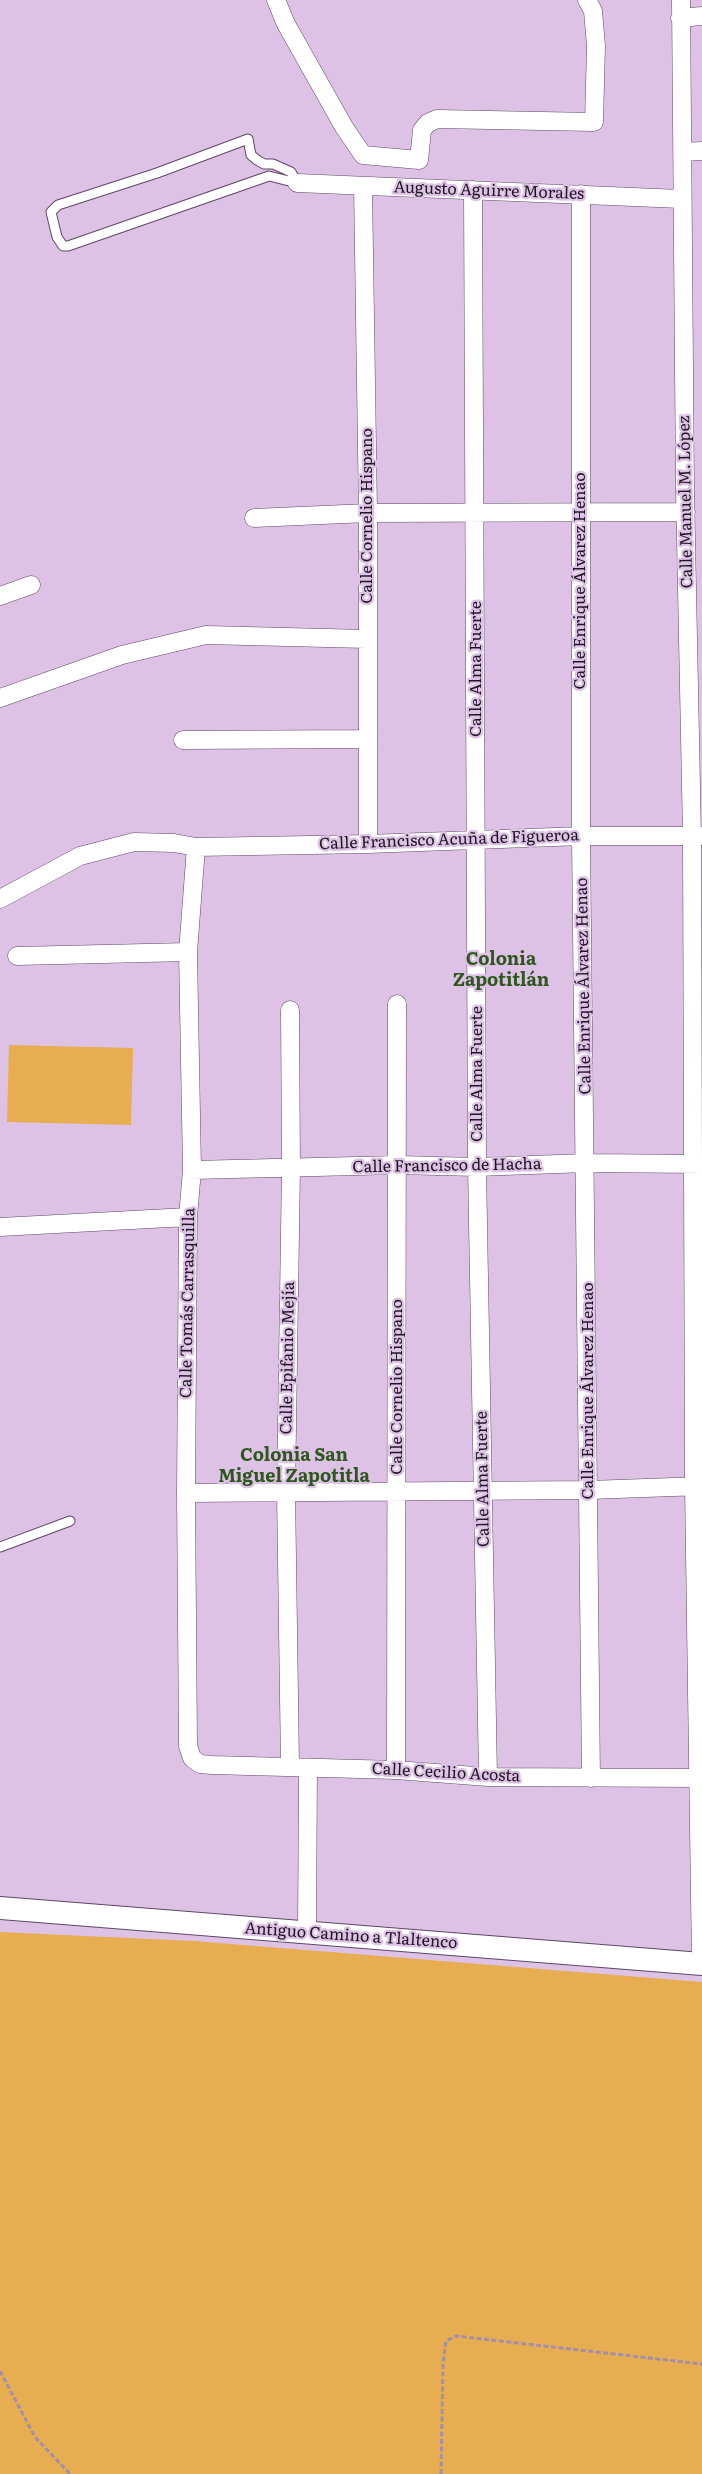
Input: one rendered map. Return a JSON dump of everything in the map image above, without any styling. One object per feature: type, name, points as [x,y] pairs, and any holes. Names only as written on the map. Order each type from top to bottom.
[{"type":"street","points":[[276,0],[286,24],[344,127],[363,155],[418,160],[422,130],[428,123],[437,119],[594,122],[596,46],[593,11],[587,0]]},
{"type":"street","name":"Calle Manuel M. López","points":[[681,0],[682,198],[694,490],[686,512],[697,836],[701,1964]]},
{"type":"street","points":[[680,18],[702,16]]},
{"type":"street","points":[[683,152],[702,151]]},
{"type":"street","name":"Augusto Aguirre Morales","points":[[297,183],[682,198]]},
{"type":"street","name":"Calle Cornelio Hispano","points":[[363,187],[368,514],[366,739],[368,844]]},
{"type":"street","name":"Calle Alma Fuerte","points":[[473,190],[476,512],[477,1167],[488,1777]]},
{"type":"street","name":"Calle Enrique Álvarez Henao","points":[[581,194],[581,836],[586,1164],[591,1778]]},
{"type":"street","points":[[254,518],[476,512],[686,512]]},
{"type":"street","points":[[0,596],[31,585]]},
{"type":"street","points":[[0,698],[122,655],[206,635],[367,639]]},
{"type":"street","points":[[183,740],[366,739]]},
{"type":"street","name":"Calle Francisco Acuña de Figueroa","points":[[0,899],[80,856],[134,842],[174,843],[196,847],[368,844],[581,836],[697,836]]},
{"type":"street","name":"Calle Tomás Carrasquilla","points":[[192,1758],[188,1746],[186,1493],[188,1217],[192,1170],[188,952],[196,847]]},
{"type":"street","points":[[17,956],[188,952]]},
{"type":"street","name":"Calle Cornelio Hispano","points":[[396,1770],[397,1004]]},
{"type":"street","name":"Calle Epifanio Mejía","points":[[290,1010],[291,1168],[286,1491],[290,1766]]},
{"type":"street","name":"Calle Francisco de Hacha","points":[[192,1170],[398,1165],[477,1167],[586,1164],[698,1164]]},
{"type":"street","points":[[0,1227],[188,1217]]},
{"type":"street","points":[[186,1493],[589,1490],[698,1486]]},
{"type":"street","name":"Calle Cecilio Acosta","points":[[192,1758],[200,1764],[396,1770],[488,1777],[700,1778]]},
{"type":"street","points":[[307,1932],[308,1768]]},
{"type":"street","name":"Antiguo Camino a Tlaltenco","points":[[0,1908],[701,1964]]},
{"type":"lane","points":[[248,140],[251,155],[256,160],[264,164],[273,164],[291,172],[297,183],[269,176],[68,246],[64,246],[57,237],[51,212],[58,205],[157,173],[248,140]]},
{"type":"lane","points":[[0,1547],[70,1521]]},
{"type":"path","points":[[441,2474],[443,2363],[446,2341],[456,2336],[702,2364]]},
{"type":"path","points":[[0,2371],[35,2437],[70,2474]]},
{"type":"shaded area","points":[[9,1045],[133,1048],[131,1125],[7,1122]]},
{"type":"shaded area","points":[[0,1932],[194,1941],[702,1982],[702,2474],[0,2474]]},
{"type":"district","name":"Colonia Zapotitlán","points":[[501,970]]},
{"type":"district","name":"Colonia San Miguel Zapotitla","points":[[294,1466]]}]
